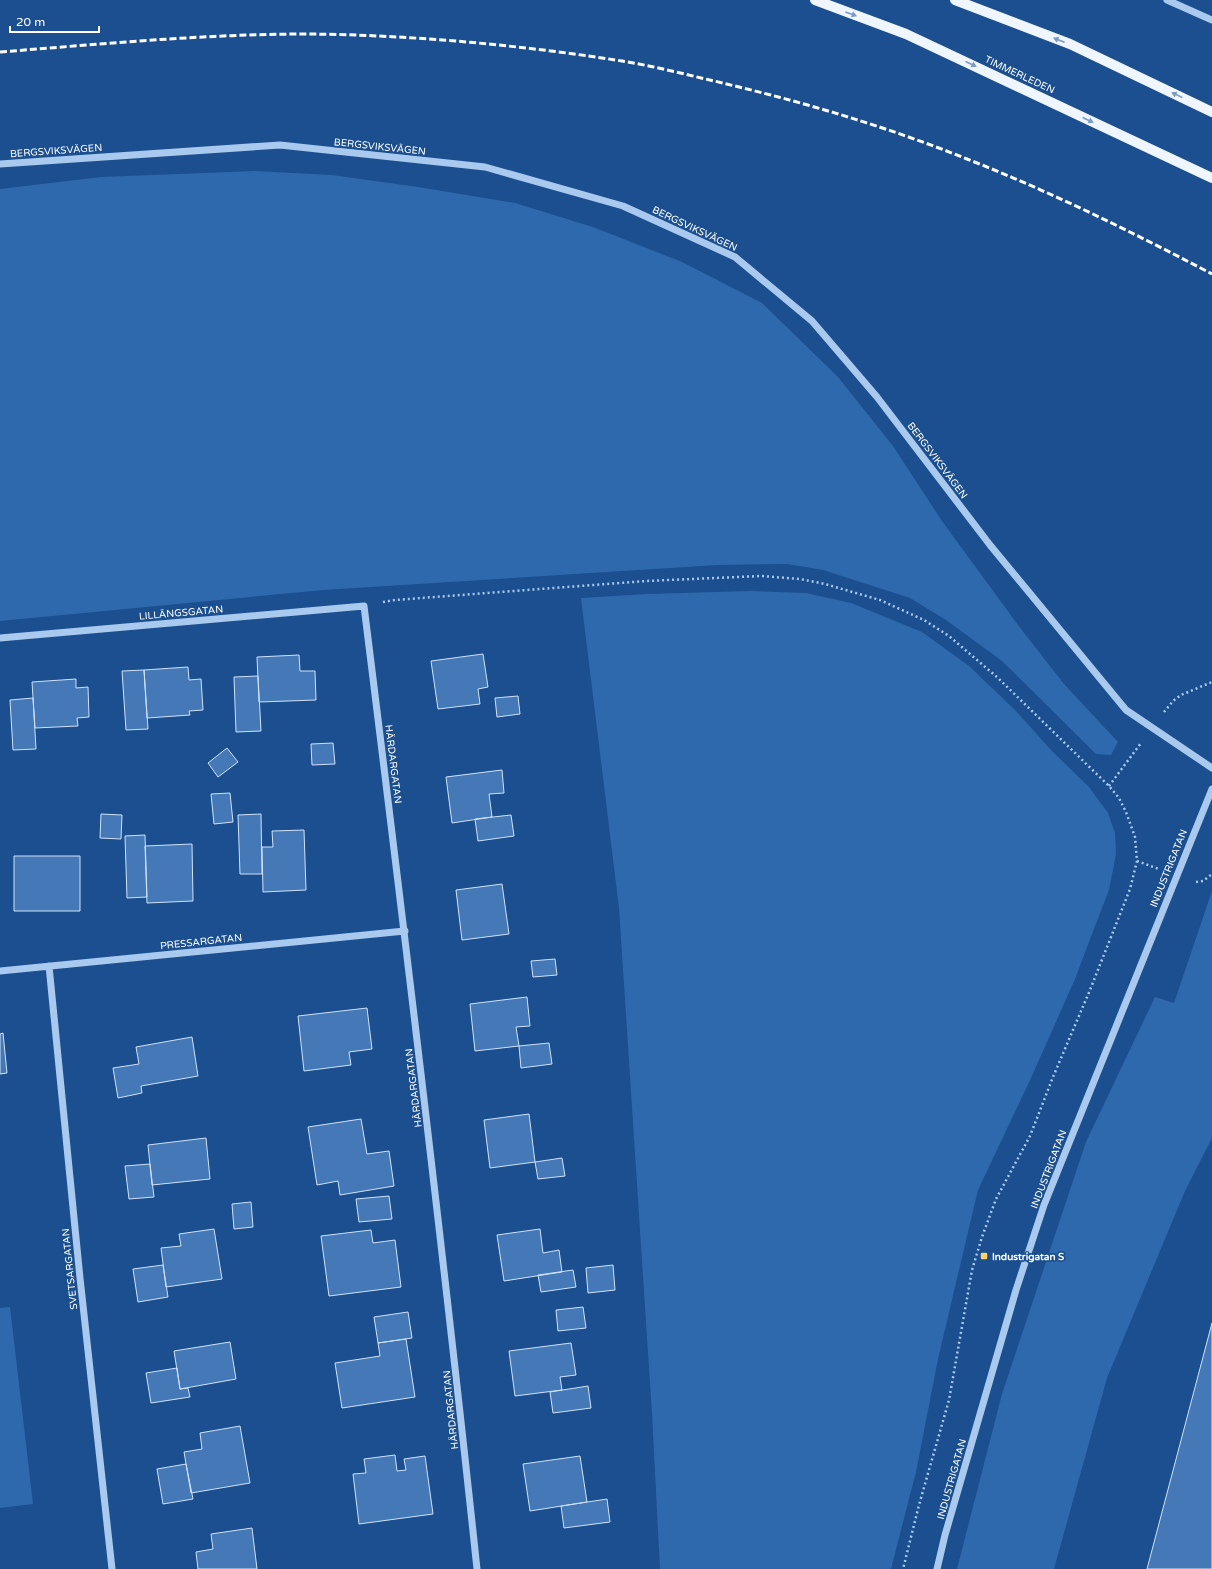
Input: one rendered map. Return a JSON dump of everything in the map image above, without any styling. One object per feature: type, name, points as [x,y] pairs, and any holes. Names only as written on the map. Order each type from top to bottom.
[{"type":"main road","name":"TIMMERLEDEN","points":[[815,0],[906,34],[1212,178]]},
{"type":"main road","points":[[955,0],[1070,44],[1212,112]]},
{"type":"street","points":[[1167,0],[1212,20]]},
{"type":"street","name":"BERGSVIKSVÄGEN","points":[[0,164],[280,145],[485,167],[623,206],[735,257],[812,321],[877,397],[990,545],[1126,710],[1212,768]]},
{"type":"street","name":"LILLÄNGSGATAN","points":[[0,638],[364,606]]},
{"type":"street","name":"HÄRDARGATAN","points":[[364,606],[405,930],[454,1348],[477,1569]]},
{"type":"street","name":"INDUSTRIGATAN","points":[[937,1569],[1016,1290],[1044,1205],[1212,789]]},
{"type":"street","name":"PRESSARGATAN","points":[[0,971],[405,930]]},
{"type":"street","name":"SVETSARGATAN","points":[[48,966],[112,1569]]},
{"type":"path","points":[[364,606],[394,600],[654,581],[761,576],[800,579],[824,584],[880,600],[924,620],[949,636],[998,678],[1109,786],[1119,798],[1135,837],[1137,860],[1130,889],[1030,1136],[996,1199],[982,1237],[972,1270],[949,1400],[919,1505],[903,1569]]},
{"type":"shaded area","points":[[255,171],[332,175],[515,203],[593,227],[682,262],[762,303],[838,377],[893,446],[942,521],[1021,629],[1064,684],[1118,742],[1111,755],[1096,754],[1002,661],[946,620],[910,598],[823,570],[787,564],[717,565],[323,590],[0,621],[0,189],[101,177]]},
{"type":"shaded area","points":[[751,591],[806,593],[851,603],[922,632],[969,666],[1015,710],[1051,750],[1089,787],[1108,813],[1115,833],[1116,854],[1109,890],[1075,979],[1031,1078],[978,1190],[938,1359],[916,1472],[891,1569],[660,1569],[652,1414],[619,908],[581,598],[647,594]]},
{"type":"shaded area","points":[[1212,891],[1212,1138],[1185,1191],[1107,1378],[1054,1569],[957,1569],[1002,1394],[1086,1142],[1155,997],[1174,1003]]},
{"type":"shaded area","points":[[10,1307],[33,1504],[0,1508],[0,1308]]},
{"type":"building","points":[[483,654],[488,687],[478,689],[480,704],[438,709],[431,661]]},
{"type":"building","points":[[299,655],[300,671],[315,671],[316,700],[259,702],[257,657]]},
{"type":"building","points":[[188,667],[189,680],[201,679],[203,710],[189,711],[190,715],[147,718],[144,670]]},
{"type":"building","points":[[144,670],[148,729],[126,730],[122,671]]},
{"type":"building","points":[[258,676],[261,731],[236,732],[234,677]]},
{"type":"building","points":[[76,679],[76,688],[88,687],[89,717],[77,718],[78,726],[35,728],[32,682]]},
{"type":"building","points":[[518,696],[520,714],[497,717],[495,698]]},
{"type":"building","points":[[33,698],[36,749],[13,750],[10,700]]},
{"type":"building","points":[[333,743],[335,764],[312,765],[311,744]]},
{"type":"building","points":[[227,748],[238,762],[218,777],[208,763]]},
{"type":"building","points":[[502,770],[504,793],[489,794],[492,817],[452,823],[446,777]]},
{"type":"building","points":[[230,793],[233,822],[214,824],[211,794]]},
{"type":"building","points":[[101,814],[122,815],[121,839],[100,838]]},
{"type":"building","points":[[261,814],[262,874],[240,874],[238,815]]},
{"type":"building","points":[[511,815],[514,836],[478,841],[475,819]]},
{"type":"building","points":[[304,830],[306,890],[263,892],[262,847],[273,847],[272,831]]},
{"type":"building","points":[[145,835],[147,897],[127,898],[125,836]]},
{"type":"building","points":[[192,844],[193,901],[147,903],[145,846]]},
{"type":"building","points":[[14,856],[80,856],[80,911],[14,911]]},
{"type":"building","points":[[502,884],[509,934],[462,940],[456,890]]},
{"type":"building","points":[[555,959],[557,975],[533,977],[531,961]]},
{"type":"building","points":[[527,997],[530,1026],[516,1027],[519,1046],[475,1051],[470,1004]]},
{"type":"building","points":[[367,1008],[372,1049],[349,1052],[351,1065],[304,1071],[298,1016]]},
{"type":"building","points":[[3,1033],[7,1073],[0,1074],[0,1034]]},
{"type":"building","points":[[192,1037],[198,1076],[141,1086],[142,1093],[118,1098],[113,1068],[139,1064],[136,1047]]},
{"type":"building","points":[[549,1043],[552,1064],[521,1068],[519,1046]]},
{"type":"building","points":[[529,1114],[535,1162],[490,1168],[484,1120]]},
{"type":"building","points":[[361,1119],[367,1154],[389,1151],[394,1186],[340,1195],[338,1181],[317,1185],[308,1127]]},
{"type":"building","points":[[206,1138],[210,1179],[152,1185],[148,1145]]},
{"type":"building","points":[[562,1158],[565,1176],[538,1179],[535,1162]]},
{"type":"building","points":[[150,1164],[154,1197],[129,1199],[125,1166]]},
{"type":"building","points":[[389,1196],[392,1219],[359,1222],[356,1199]]},
{"type":"building","points":[[251,1202],[253,1227],[234,1229],[232,1204]]},
{"type":"building","points":[[214,1229],[222,1279],[166,1287],[161,1248],[181,1246],[179,1234]]},
{"type":"building","points":[[540,1229],[543,1253],[559,1250],[562,1272],[504,1281],[497,1235]]},
{"type":"building","points":[[371,1230],[373,1243],[395,1240],[401,1287],[329,1296],[321,1236]]},
{"type":"building","points":[[163,1265],[168,1297],[138,1302],[133,1269]]},
{"type":"building","points":[[613,1265],[615,1290],[588,1293],[586,1268]]},
{"type":"building","points":[[573,1270],[576,1287],[541,1292],[538,1275]]},
{"type":"building","points":[[583,1307],[586,1328],[558,1331],[556,1310]]},
{"type":"building","points":[[408,1312],[412,1338],[378,1343],[374,1317]]},
{"type":"building","points":[[1212,1323],[1212,1569],[1147,1569]]},
{"type":"building","points":[[406,1339],[415,1397],[342,1408],[335,1363],[380,1356],[378,1343]]},
{"type":"building","points":[[230,1342],[236,1379],[180,1389],[174,1351]]},
{"type":"building","points":[[571,1343],[576,1375],[560,1377],[562,1390],[515,1396],[509,1351]]},
{"type":"building","points":[[177,1368],[180,1389],[188,1388],[190,1397],[151,1403],[146,1373]]},
{"type":"building","points":[[588,1386],[591,1408],[553,1413],[550,1392]]},
{"type":"building","points":[[240,1426],[250,1483],[191,1493],[184,1452],[202,1449],[200,1433]]},
{"type":"building","points":[[395,1455],[397,1471],[406,1470],[404,1459],[425,1456],[433,1514],[359,1524],[353,1474],[366,1473],[364,1459]]},
{"type":"building","points":[[580,1456],[587,1502],[530,1511],[523,1464]]},
{"type":"building","points":[[186,1464],[193,1499],[163,1504],[157,1469]]},
{"type":"building","points":[[607,1499],[610,1522],[564,1528],[561,1506]]},
{"type":"building","points":[[252,1528],[257,1569],[198,1569],[196,1552],[213,1549],[211,1534]]},
{"type":"railway","points":[[0,52],[192,38],[269,34],[308,34],[386,36],[465,42],[544,50],[634,63],[746,89],[810,106],[874,125],[936,147],[1060,199],[1152,243],[1212,274]]},
{"type":"place","name":"Industrigatan S","points":[[984,1256]]}]
